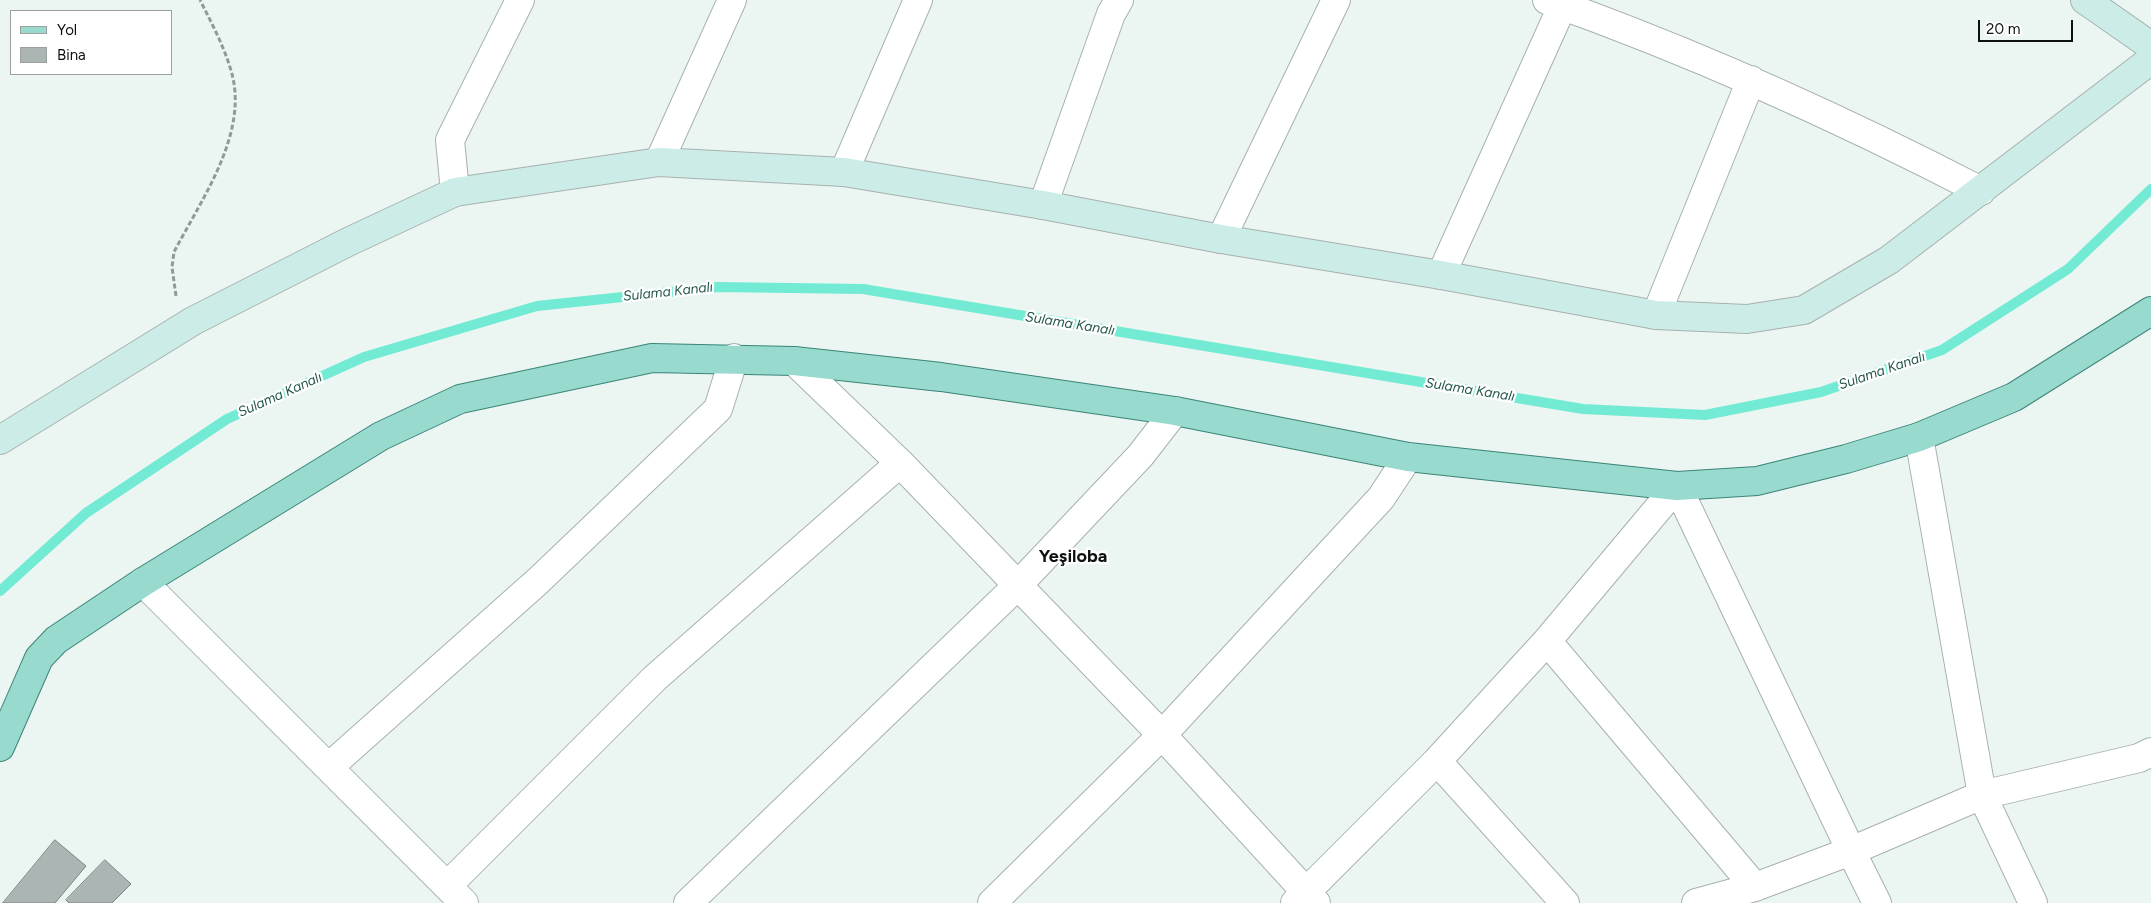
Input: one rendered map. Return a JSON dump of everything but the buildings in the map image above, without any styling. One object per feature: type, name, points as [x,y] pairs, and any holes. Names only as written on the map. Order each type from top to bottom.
[{"type":"main road","points":[[0,747],[39,658],[56,640],[143,582],[381,436],[460,399],[652,358],[734,358],[794,361],[941,377],[1175,411],[1408,457],[1677,486],[1757,481],[1846,459],[1919,438],[2014,397],[2151,311]]},
{"type":"street","points":[[454,192],[450,140],[520,0]]},
{"type":"street","points":[[659,162],[732,0]]},
{"type":"street","points":[[844,172],[918,0]]},
{"type":"street","points":[[1043,205],[1111,14],[1119,0]]},
{"type":"street","points":[[1221,239],[1336,0]]},
{"type":"street","points":[[2085,0],[2151,46]]},
{"type":"street","points":[[1441,275],[1558,2],[1752,80],[1878,138],[1981,191]]},
{"type":"street","points":[[0,440],[193,321],[348,242],[454,192],[659,162],[844,172],[1043,205],[1221,239],[1441,275],[1656,314],[1748,319],[1804,310],[1888,260],[2151,60]]},
{"type":"street","points":[[1656,314],[1752,80]]},
{"type":"street","points":[[329,767],[538,581],[718,409],[734,358]]},
{"type":"street","points":[[794,361],[900,463],[1162,735],[1306,899],[1547,641],[1677,486],[1850,851],[1877,903]]},
{"type":"street","points":[[688,903],[1018,586],[1140,456],[1175,411]]},
{"type":"street","points":[[1919,438],[1982,795],[2034,903]]},
{"type":"street","points":[[992,903],[1162,735],[1381,498],[1408,457]]},
{"type":"street","points":[[143,582],[455,895],[655,678],[900,463]]},
{"type":"street","points":[[1547,641],[1755,887]]},
{"type":"street","points":[[1696,903],[1755,887],[1850,851],[1982,795],[2147,760]]},
{"type":"street","points":[[1436,761],[1564,903]]},
{"type":"path","points":[[193,321],[177,297],[173,284],[174,252],[225,152],[234,118],[235,100],[233,76],[226,54],[200,0]]},
{"type":"waterway","name":"Sulama Kanalı","points":[[0,591],[86,513],[227,419],[364,357],[537,306],[718,287],[863,289],[1583,409],[1705,415],[1821,392],[1942,350],[2068,269],[2151,189]]},
{"type":"district","name":"Yeşiloba","points":[[1073,557]]}]
